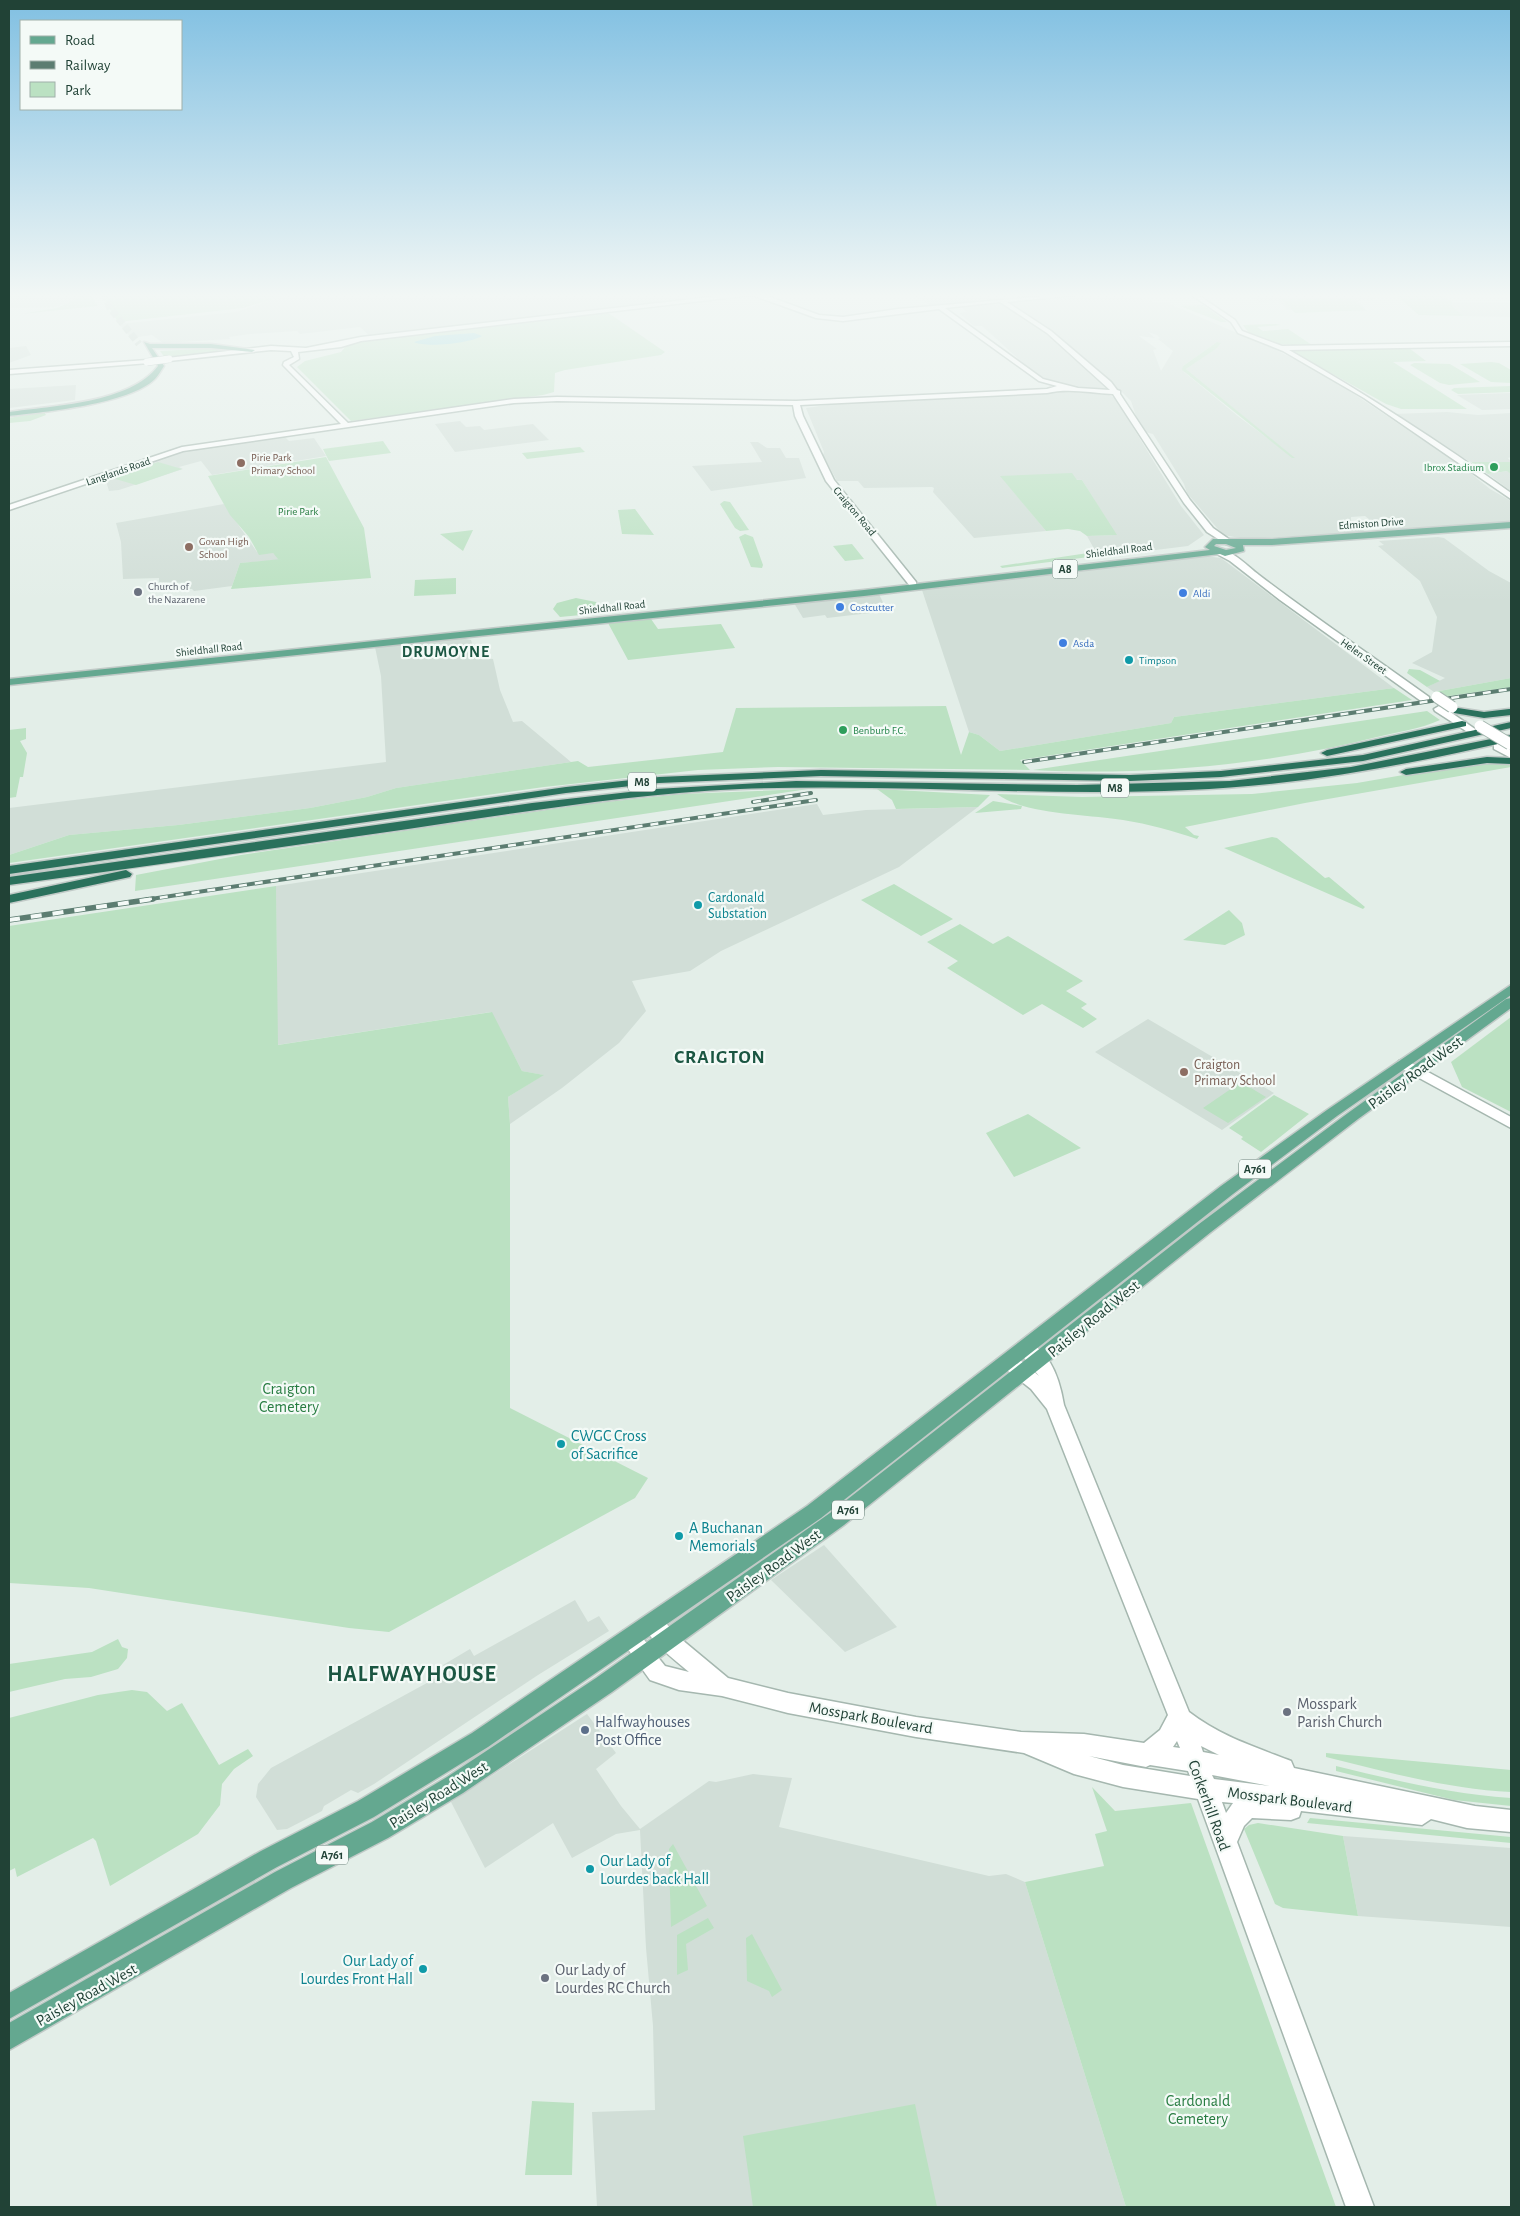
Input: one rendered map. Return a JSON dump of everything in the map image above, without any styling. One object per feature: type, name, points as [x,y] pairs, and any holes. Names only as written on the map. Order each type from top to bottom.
[{"type":"highway","points":[[1421,732],[1444,723],[1453,711],[1484,715],[1510,712]]},
{"type":"highway","points":[[1130,778],[1253,765],[1346,750],[1421,732],[1470,725],[1510,712]]},
{"type":"highway","name":"M8","points":[[9,870],[566,790],[659,780],[814,773],[1130,778],[1229,774],[1314,765],[1397,752],[1511,726]]},
{"type":"highway","points":[[938,786],[1068,794],[1227,791],[1311,786],[1488,760],[1509,749]]},
{"type":"highway","name":"M8","points":[[9,882],[560,803],[666,791],[774,785],[1114,788],[1253,783],[1509,749]]},
{"type":"highway","points":[[9,898],[292,842]]},
{"type":"main road","points":[[9,412],[100,396]]},
{"type":"main road","points":[[9,412],[88,402],[105,396]]},
{"type":"main road","name":"Edmiston Drive","points":[[1395,535],[1511,525]]},
{"type":"main road","name":"Edmiston Drive","points":[[1209,544],[1511,529]]},
{"type":"main road","name":"Edmiston Drive","points":[[1219,552],[1361,537]]},
{"type":"main road","points":[[1230,542],[1239,545],[1241,550]]},
{"type":"main road","points":[[1209,544],[1210,549],[1219,552]]},
{"type":"main road","name":"Shieldhall Road","points":[[9,682],[1001,575],[1193,549],[1209,544]]},
{"type":"main road","name":"Shieldhall Road","points":[[1103,562],[1219,552]]},
{"type":"main road","name":"Shieldhall Road","points":[[9,677],[1001,575]]},
{"type":"main road","name":"Paisley Road West","points":[[9,2037],[283,1880],[380,1830],[429,1801],[668,1641],[821,1519],[1016,1368],[1040,1360],[1205,1228],[1511,989]]},
{"type":"main road","name":"Paisley Road West","points":[[1016,1368],[1025,1348],[1220,1196],[1511,1002]]},
{"type":"main road","name":"Paisley Road West","points":[[9,2007],[269,1859],[366,1809],[433,1770],[653,1622],[821,1519]]},
{"type":"street","points":[[318,396],[346,424]]},
{"type":"street","name":"Langlands Road","points":[[9,508],[182,449],[514,401],[557,399],[796,404],[942,396]]},
{"type":"street","points":[[1120,396],[1184,496],[1210,530],[1230,542]]},
{"type":"street","points":[[1364,396],[1511,497]]},
{"type":"street","name":"Craigton Road","points":[[796,404],[799,416],[830,481],[913,584]]},
{"type":"street","points":[[1209,544],[1210,530]]},
{"type":"street","name":"Helen Street","points":[[1241,550],[1245,558],[1273,581],[1437,697],[1470,725],[1509,749]]},
{"type":"street","name":"Helen Street","points":[[1219,552],[1233,559],[1298,609],[1425,699],[1439,708],[1453,711]]},
{"type":"street","points":[[1410,1068],[1511,1122]]},
{"type":"street","name":"Corkerhill Road","points":[[1025,1348],[1040,1360],[1051,1379],[1055,1405],[1160,1667],[1203,1789],[1286,2004],[1360,2207]]},
{"type":"street","name":"Corkerhill Road","points":[[1016,1368],[1046,1394],[1055,1405]]},
{"type":"street","name":"Mosspark Boulevard","points":[[653,1622],[668,1641],[722,1686]]},
{"type":"street","name":"Mosspark Boulevard","points":[[630,1638],[658,1674],[679,1680],[722,1686],[795,1704],[916,1726],[1021,1742],[1084,1745],[1146,1756],[1194,1761],[1327,1784],[1476,1818]]},
{"type":"street","points":[[1146,1756],[1168,1737],[1178,1718],[1196,1732],[1220,1746],[1327,1784]]},
{"type":"street","name":"Mosspark Boulevard","points":[[1021,1742],[1074,1763],[1124,1776],[1203,1789],[1374,1810],[1511,1821]]},
{"type":"street","points":[[1224,1843],[1234,1819],[1246,1807],[1263,1806],[1326,1812],[1374,1810]]},
{"type":"shaded area","points":[[9,396],[75,396],[75,400],[9,408]]},
{"type":"shaded area","points":[[943,396],[1112,396],[1115,398],[1181,506],[1204,535],[1188,546],[1107,556],[1097,554],[1087,536],[1116,535],[1082,480],[1001,476],[1046,531],[974,538],[933,492],[934,488],[932,487],[864,488],[858,481],[837,481],[823,455],[824,452],[806,408],[864,400]]},
{"type":"shaded area","points":[[1126,396],[1214,396],[1294,458],[1219,396],[1358,396],[1459,464],[1490,489],[1511,501],[1511,524],[1384,531],[1365,516],[1351,517],[1351,521],[1366,532],[1246,539],[1223,535],[1187,493],[1184,484],[1153,434],[1145,432],[1136,416],[1131,401]]},
{"type":"shaded area","points":[[1459,396],[1511,396],[1511,409],[1482,410]]},
{"type":"shaded area","points":[[1447,412],[1478,415],[1511,413],[1511,457],[1508,458],[1511,462],[1471,462],[1441,446],[1394,414]]},
{"type":"shaded area","points":[[460,421],[466,427],[480,426],[484,430],[533,424],[549,440],[455,452],[435,424]]},
{"type":"shaded area","name":"Pirie Park Primary School","points":[[284,436],[289,441],[314,438],[326,456],[212,475],[201,461],[179,467],[183,469],[119,490],[109,491],[105,478],[184,451]]},
{"type":"shaded area","points":[[750,442],[758,442],[767,448],[780,448],[786,458],[799,458],[806,478],[711,491],[692,466],[762,462]]},
{"type":"shaded area","points":[[1508,471],[1511,474],[1511,491],[1488,474]]},
{"type":"shaded area","name":"Govan High School","points":[[224,504],[257,552],[273,553],[281,560],[240,563],[232,586],[194,591],[192,589],[185,589],[190,583],[159,582],[159,578],[123,579],[121,542],[116,523]]},
{"type":"shaded area","points":[[1444,538],[1489,571],[1511,583],[1511,678],[1434,692],[1427,687],[1445,678],[1412,663],[1432,652],[1437,617],[1420,581],[1378,546],[1384,545],[1379,541]]},
{"type":"shaded area","points":[[1197,555],[1221,558],[1394,688],[1174,717],[1171,723],[1000,751],[979,735],[969,732],[922,590]]},
{"type":"shaded area","points":[[879,594],[887,611],[827,618],[825,615],[803,618],[794,603]]},
{"type":"shaded area","points":[[461,638],[471,640],[476,657],[493,659],[500,690],[513,722],[522,721],[571,762],[396,788],[367,797],[310,808],[178,825],[69,835],[9,855],[9,808],[386,762],[381,676],[375,647]]},
{"type":"shaded area","points":[[817,804],[823,815],[866,810],[978,807],[899,867],[721,951],[690,971],[632,981],[646,1011],[619,1043],[562,1088],[510,1124],[508,1097],[543,1075],[522,1071],[491,1012],[277,1045],[276,886]]},
{"type":"shaded area","name":"Craigton Primary School","points":[[1148,1019],[1274,1093],[1222,1130],[1095,1052]]},
{"type":"shaded area","points":[[824,1545],[897,1627],[845,1652],[771,1580]]},
{"type":"shaded area","points":[[575,1600],[588,1622],[599,1616],[609,1631],[538,1675],[374,1784],[358,1793],[351,1790],[324,1806],[322,1811],[287,1829],[277,1830],[256,1797],[258,1784],[271,1768],[447,1672],[443,1665],[470,1649],[474,1656]]},
{"type":"shaded area","points":[[587,1714],[616,1753],[596,1769],[621,1806],[640,1829],[709,1781],[716,1782],[753,1774],[792,1778],[779,1827],[989,1876],[1006,1874],[1025,1882],[1126,2207],[597,2207],[592,2112],[655,2110],[653,2026],[646,1948],[640,1830],[616,1834],[572,1858],[553,1823],[485,1868],[451,1802]]},
{"type":"shaded area","points":[[1343,1836],[1511,1848],[1511,1927],[1358,1916]]},
{"type":"green space","points":[[326,396],[533,396],[351,421]]},
{"type":"green space","points":[[1215,396],[1220,396],[1295,458],[1292,458]]},
{"type":"green space","points":[[1373,396],[1447,396],[1467,409],[1401,409]]},
{"type":"green space","points":[[44,412],[46,415],[30,421],[9,423],[9,418]]},
{"type":"green space","points":[[383,441],[391,453],[329,461],[323,449]]},
{"type":"green space","points":[[580,447],[585,452],[527,459],[522,453]]},
{"type":"green space","name":"Pirie Park","points":[[326,457],[364,528],[371,578],[231,589],[240,563],[281,559],[278,559],[273,553],[259,555],[249,537],[230,515],[208,476]]},
{"type":"green space","points":[[158,462],[182,469],[136,485],[112,478]]},
{"type":"green space","name":"Ibrox Stadium","points":[[1471,462],[1511,462],[1511,474],[1507,471],[1488,474]]},
{"type":"green space","points":[[1072,473],[1077,480],[1082,480],[1117,535],[1087,536],[1080,531],[1068,529],[1046,531],[1000,476]]},
{"type":"green space","points":[[724,501],[730,502],[749,530],[740,531],[735,528],[720,504]]},
{"type":"green space","points":[[635,509],[654,535],[622,534],[618,510]]},
{"type":"green space","points":[[473,530],[463,551],[440,534]]},
{"type":"green space","points":[[745,534],[753,537],[763,565],[762,568],[751,567],[739,537]]},
{"type":"green space","points":[[852,544],[864,559],[845,561],[833,546]]},
{"type":"green space","points":[[1088,553],[1097,556],[1002,568],[1000,566]]},
{"type":"green space","points":[[456,578],[456,594],[414,596],[415,580]]},
{"type":"green space","points":[[576,598],[596,602],[602,613],[560,617],[553,609],[557,603]]},
{"type":"green space","points":[[651,619],[658,629],[721,624],[735,648],[628,660],[608,623]]},
{"type":"green space","points":[[1409,669],[1420,670],[1440,681],[1427,687],[1407,673]]},
{"type":"green space","points":[[1511,678],[1511,687],[1442,697],[1434,692]]},
{"type":"green space","points":[[1394,688],[1412,700],[1020,760],[1030,770],[778,767],[698,770],[544,787],[9,863],[9,855],[69,835],[178,825],[310,808],[367,797],[396,788],[578,761],[588,767],[723,752],[736,708],[946,706],[961,755],[969,732],[979,735],[1000,751],[1171,723],[1174,717]]},
{"type":"green space","points":[[1427,711],[1440,720],[1417,728],[1293,755],[1163,770],[1033,770]]},
{"type":"green space","points":[[26,728],[26,739],[20,741],[27,753],[23,777],[20,777],[16,797],[9,798],[9,730]]},
{"type":"green space","points":[[1497,762],[1511,764],[1511,767],[1305,803],[1185,827],[1194,835],[1199,836],[1197,839],[1133,822],[1040,810],[1009,801],[997,794],[1082,797],[1252,794],[1357,783],[1461,765]]},
{"type":"green space","points":[[808,789],[135,891],[136,875],[241,855],[587,804],[682,794]]},
{"type":"green space","points":[[877,789],[990,795],[978,807],[896,809],[892,800]]},
{"type":"green space","points":[[993,801],[1022,806],[1021,809],[975,813]]},
{"type":"green space","points":[[1272,837],[1277,838],[1325,878],[1329,877],[1365,907],[1363,909],[1224,848]]},
{"type":"green space","points":[[894,884],[953,919],[921,936],[861,900]]},
{"type":"green space","name":"Craigton Cemetery","points":[[276,886],[278,1045],[492,1012],[522,1071],[544,1075],[508,1097],[510,1124],[510,1408],[648,1478],[635,1498],[389,1632],[349,1628],[89,1588],[9,1583],[9,926]]},
{"type":"green space","points":[[1229,910],[1242,923],[1245,935],[1225,945],[1183,940]]},
{"type":"green space","points":[[960,924],[993,944],[1008,936],[1083,981],[1066,991],[1087,1004],[1081,1008],[1097,1019],[1083,1028],[1042,1004],[1023,1015],[947,968],[958,961],[927,942]]},
{"type":"green space","points":[[1511,1017],[1511,1112],[1462,1087],[1451,1062]]},
{"type":"green space","points":[[1241,1082],[1266,1097],[1228,1123],[1203,1108]]},
{"type":"green space","points":[[1274,1095],[1309,1114],[1261,1152],[1241,1139],[1243,1137],[1229,1128]]},
{"type":"green space","points":[[1028,1114],[1081,1148],[1014,1177],[986,1133]]},
{"type":"green space","points":[[118,1639],[122,1647],[128,1649],[127,1658],[118,1669],[91,1677],[65,1679],[9,1692],[9,1664],[92,1652]]},
{"type":"green space","points":[[132,1690],[147,1692],[167,1711],[182,1703],[219,1765],[248,1749],[253,1756],[234,1769],[222,1784],[220,1805],[198,1834],[110,1886],[96,1841],[93,1838],[17,1877],[15,1868],[9,1871],[9,1718],[98,1695]]},
{"type":"green space","points":[[1326,1753],[1511,1770],[1511,1792],[1441,1784],[1326,1757]]},
{"type":"green space","points":[[1336,1766],[1445,1790],[1511,1798],[1511,1806],[1454,1800],[1336,1771]]},
{"type":"green space","name":"Cardonald Cemetery","points":[[1092,1787],[1115,1811],[1191,1803],[1336,2207],[1126,2207],[1025,1882],[1104,1866],[1095,1834],[1107,1831]]},
{"type":"green space","points":[[1310,1818],[1511,1837],[1511,1843],[1307,1823]]},
{"type":"green space","points":[[1258,1823],[1343,1836],[1358,1916],[1283,1908],[1275,1904],[1244,1829],[1249,1825]]},
{"type":"green space","points":[[673,1844],[707,1906],[671,1927],[669,1849]]},
{"type":"green space","points":[[708,1918],[714,1928],[686,1944],[688,1970],[677,1975],[677,1935]]},
{"type":"green space","points":[[752,1934],[782,1990],[772,1997],[769,1991],[747,1981],[746,1938]]},
{"type":"green space","points":[[532,2101],[574,2103],[572,2175],[525,2175]]},
{"type":"green space","points":[[915,2104],[937,2207],[753,2207],[743,2136]]},
{"type":"railway","points":[[1024,762],[1511,689]]},
{"type":"railway","points":[[753,802],[811,793]]},
{"type":"railway","points":[[144,900],[816,800]]},
{"type":"railway","points":[[9,920],[153,899]]},
{"type":"place","name":"Pirie Park Primary School","points":[[241,463]]},
{"type":"place","name":"Ibrox Stadium","points":[[1494,467]]},
{"type":"place","name":"Govan High School","points":[[189,547]]},
{"type":"place","name":"Church of the Nazarene","points":[[138,592]]},
{"type":"place","name":"Aldi","points":[[1183,593]]},
{"type":"place","name":"Costcutter","points":[[840,607]]},
{"type":"place","name":"Asda","points":[[1063,643]]},
{"type":"place","name":"Timpson","points":[[1129,660]]},
{"type":"place","name":"Benburb F.C.","points":[[843,730]]},
{"type":"place","name":"Cardonald Substation","points":[[698,905]]},
{"type":"place","name":"Craigton Primary School","points":[[1184,1072]]},
{"type":"place","name":"CWGC Cross of Sacrifice","points":[[561,1444]]},
{"type":"place","name":"A Buchanan Memorials","points":[[679,1536]]},
{"type":"place","name":"Mosspark Parish Church","points":[[1287,1712]]},
{"type":"place","name":"Halfwayhouses Post Office","points":[[585,1730]]},
{"type":"place","name":"Our Lady of Lourdes back Hall","points":[[590,1869]]},
{"type":"place","name":"Our Lady of Lourdes Front Hall","points":[[423,1969]]},
{"type":"place","name":"Our Lady of Lourdes RC Church","points":[[545,1978]]},
{"type":"district","name":"DRUMOYNE","points":[[446,651]]},
{"type":"district","name":"CRAIGTON","points":[[720,1056]]},
{"type":"district","name":"HALFWAYHOUSE","points":[[412,1673]]}]
